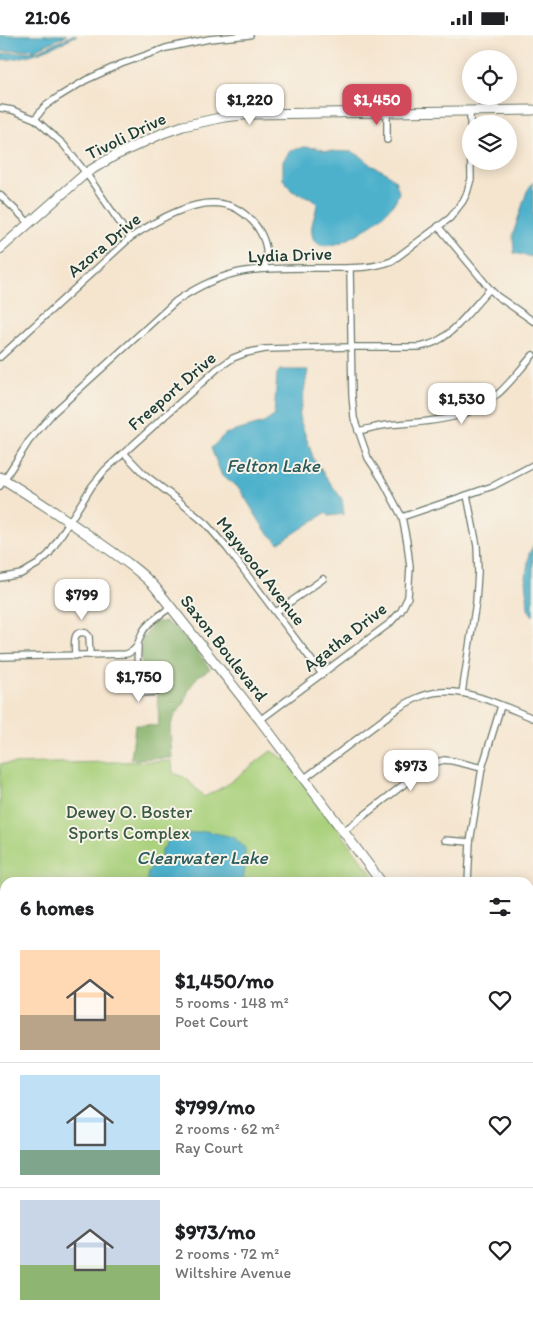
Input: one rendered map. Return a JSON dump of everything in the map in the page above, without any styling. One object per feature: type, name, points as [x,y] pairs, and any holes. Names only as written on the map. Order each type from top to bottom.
[{"type":"main road","name":"Tivoli Drive","points":[[0,249],[86,173],[114,156],[163,133],[183,126],[224,117],[252,114],[533,110]]},
{"type":"main road","name":"Saxon Boulevard","points":[[1,481],[70,522],[143,574],[260,720],[378,877]]},
{"type":"street","points":[[34,119],[44,107],[58,97],[86,80],[121,64],[166,48],[209,39],[250,35]]},
{"type":"street","points":[[0,108],[12,110],[34,119],[63,144],[86,173],[130,237]]},
{"type":"street","name":"Lydia Drive","points":[[1,481],[29,441],[53,413],[176,301],[196,288],[225,276],[246,271],[372,267],[392,261],[450,218],[464,201],[471,179],[470,111]]},
{"type":"street","points":[[387,112],[387,140]]},
{"type":"street","points":[[0,195],[29,223]]},
{"type":"street","name":"Azora Drive","points":[[0,357],[130,237],[148,225],[186,208],[206,203],[225,204],[244,214],[263,237],[266,250],[265,269]]},
{"type":"street","points":[[438,226],[490,289],[533,321]]},
{"type":"street","name":"Agatha Drive","points":[[260,720],[390,623],[401,611],[408,597],[410,567],[402,517],[383,481],[368,458],[354,418],[350,268]]},
{"type":"street","name":"Freeport Drive","points":[[0,578],[21,575],[49,554],[92,486],[105,470],[217,369],[233,358],[265,349],[420,347],[440,340],[452,330],[490,289]]},
{"type":"street","points":[[358,431],[386,425],[434,421],[473,411],[500,393],[533,355]]},
{"type":"street","name":"Maywood Avenue","points":[[124,453],[144,474],[206,523],[322,674]]},
{"type":"street","points":[[402,517],[492,486],[533,465]]},
{"type":"street","points":[[462,693],[476,602],[478,572],[477,546],[467,495]]},
{"type":"street","points":[[276,612],[323,579]]},
{"type":"street","points":[[138,687],[136,684],[139,639],[145,628],[171,607]]},
{"type":"street","points":[[75,656],[76,636],[81,631],[89,636],[90,655]]},
{"type":"street","points":[[0,657],[126,654],[131,653],[138,646]]},
{"type":"street","points":[[305,779],[397,709],[411,700],[426,695],[440,692],[462,693],[533,718]]},
{"type":"street","points":[[468,877],[470,842],[482,768],[501,706]]},
{"type":"street","points":[[344,831],[430,764],[444,760],[482,768]]},
{"type":"street","points":[[445,840],[470,842]]},
{"type":"green space","points":[[155,622],[170,624],[176,629],[210,669],[198,676],[189,689],[183,705],[175,715],[170,727],[172,758],[131,759],[135,725],[159,726],[157,683],[141,661],[142,641]]},
{"type":"green space","name":"Dewey O. Boster Sports Complex","points":[[271,751],[286,760],[374,877],[0,877],[0,764],[172,761],[173,773],[186,778],[204,797],[225,786]]},
{"type":"water","points":[[0,35],[67,35],[37,49],[0,52]]},
{"type":"water","points":[[73,35],[77,35],[40,52],[0,60],[0,55],[38,51]]},
{"type":"water","points":[[304,147],[326,151],[353,152],[362,157],[395,180],[399,192],[395,201],[384,215],[347,240],[328,246],[319,245],[314,241],[312,235],[312,223],[317,204],[311,198],[292,191],[283,179],[283,161],[290,151]]},
{"type":"water","points":[[533,182],[533,257],[514,253],[513,234],[527,191]]},
{"type":"water","name":"Felton Lake","points":[[280,370],[308,370],[299,417],[314,460],[342,499],[344,514],[329,516],[327,512],[279,543],[265,530],[239,488],[222,476],[211,448],[225,434],[264,423],[274,416],[277,374]]},
{"type":"water","points":[[533,546],[533,616],[528,609],[526,577],[529,554]]},
{"type":"water","name":"Clearwater Lake","points":[[205,831],[233,837],[245,848],[244,877],[147,877],[148,871],[161,859],[161,852],[171,837]]}]
